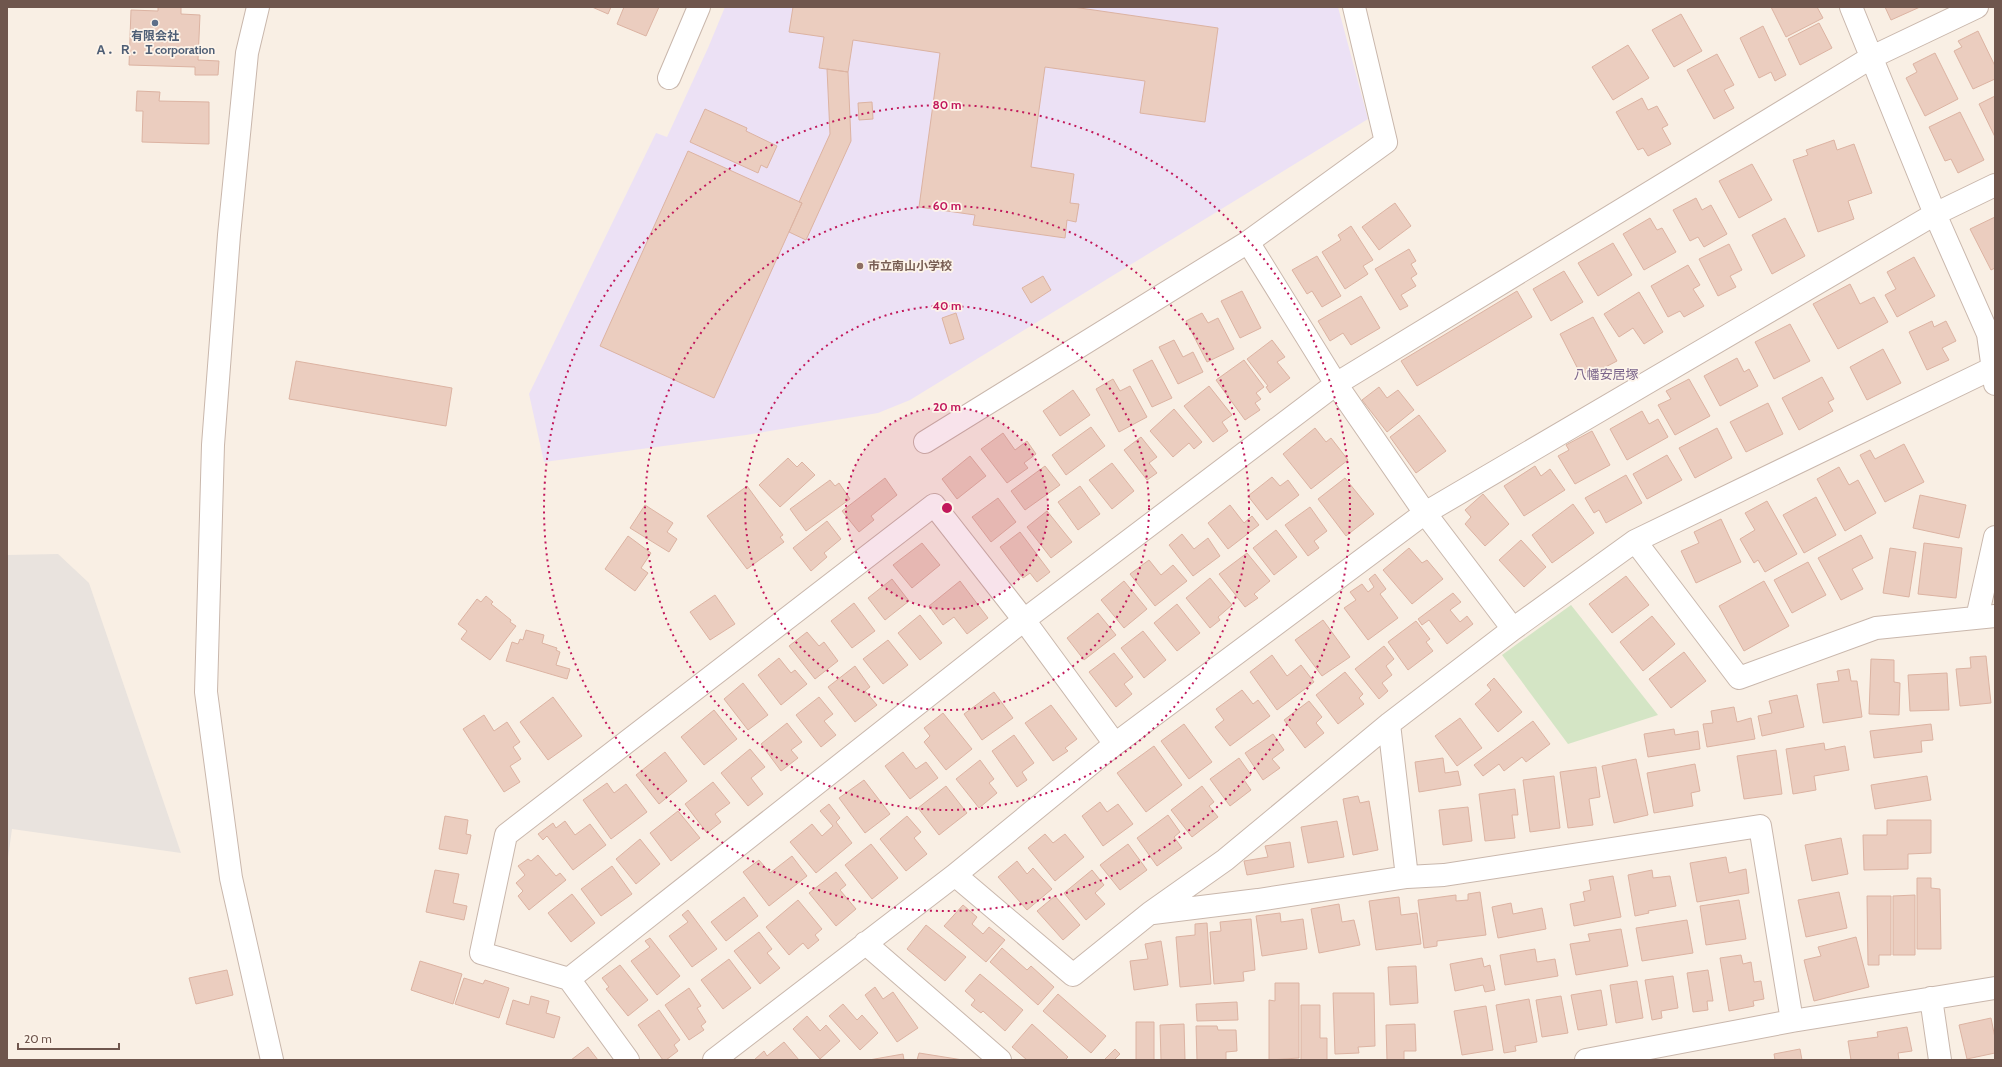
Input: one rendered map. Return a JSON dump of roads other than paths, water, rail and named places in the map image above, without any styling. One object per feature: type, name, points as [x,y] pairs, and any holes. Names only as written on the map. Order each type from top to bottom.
[{"type":"street","points":[[258,7],[247,53],[229,235],[212,445],[206,692],[231,878],[272,1060]]},
{"type":"street","points":[[669,78],[699,7]]},
{"type":"street","points":[[925,442],[1248,242],[1386,142],[1354,7]]},
{"type":"street","points":[[955,875],[1073,975],[1150,913],[1225,860],[1389,724],[1513,629],[1636,541],[1994,373],[1988,334],[1935,214],[1851,7]]},
{"type":"street","points":[[569,979],[1024,620],[1336,384],[1872,57],[1978,7]]},
{"type":"street","points":[[714,1060],[955,875],[1115,744],[1425,513],[1935,214],[1995,184]]},
{"type":"street","points":[[1248,242],[1336,384],[1425,513],[1513,629]]},
{"type":"street","points":[[628,1060],[569,979],[481,953],[506,835],[934,505],[1024,620],[1115,744]]},
{"type":"street","points":[[1636,541],[1739,678],[1876,628],[1986,617],[1995,537]]},
{"type":"street","points":[[1389,724],[1407,877]]},
{"type":"street","points":[[1150,913],[1258,900],[1407,877],[1444,875],[1760,826],[1792,1021]]},
{"type":"street","points":[[865,944],[1000,1060]]},
{"type":"street","points":[[1586,1060],[1792,1021],[1995,988]]},
{"type":"street","points":[[1931,998],[1940,1060]]},
{"type":"place","name":"有限会社 Ａ．Ｒ．Ｉcorporation","points":[[155,23]]},
{"type":"place","name":"市立南山小学校","points":[[860,266]]},
{"type":"district","name":"八幡安居塚","points":[[1606,374]]}]
